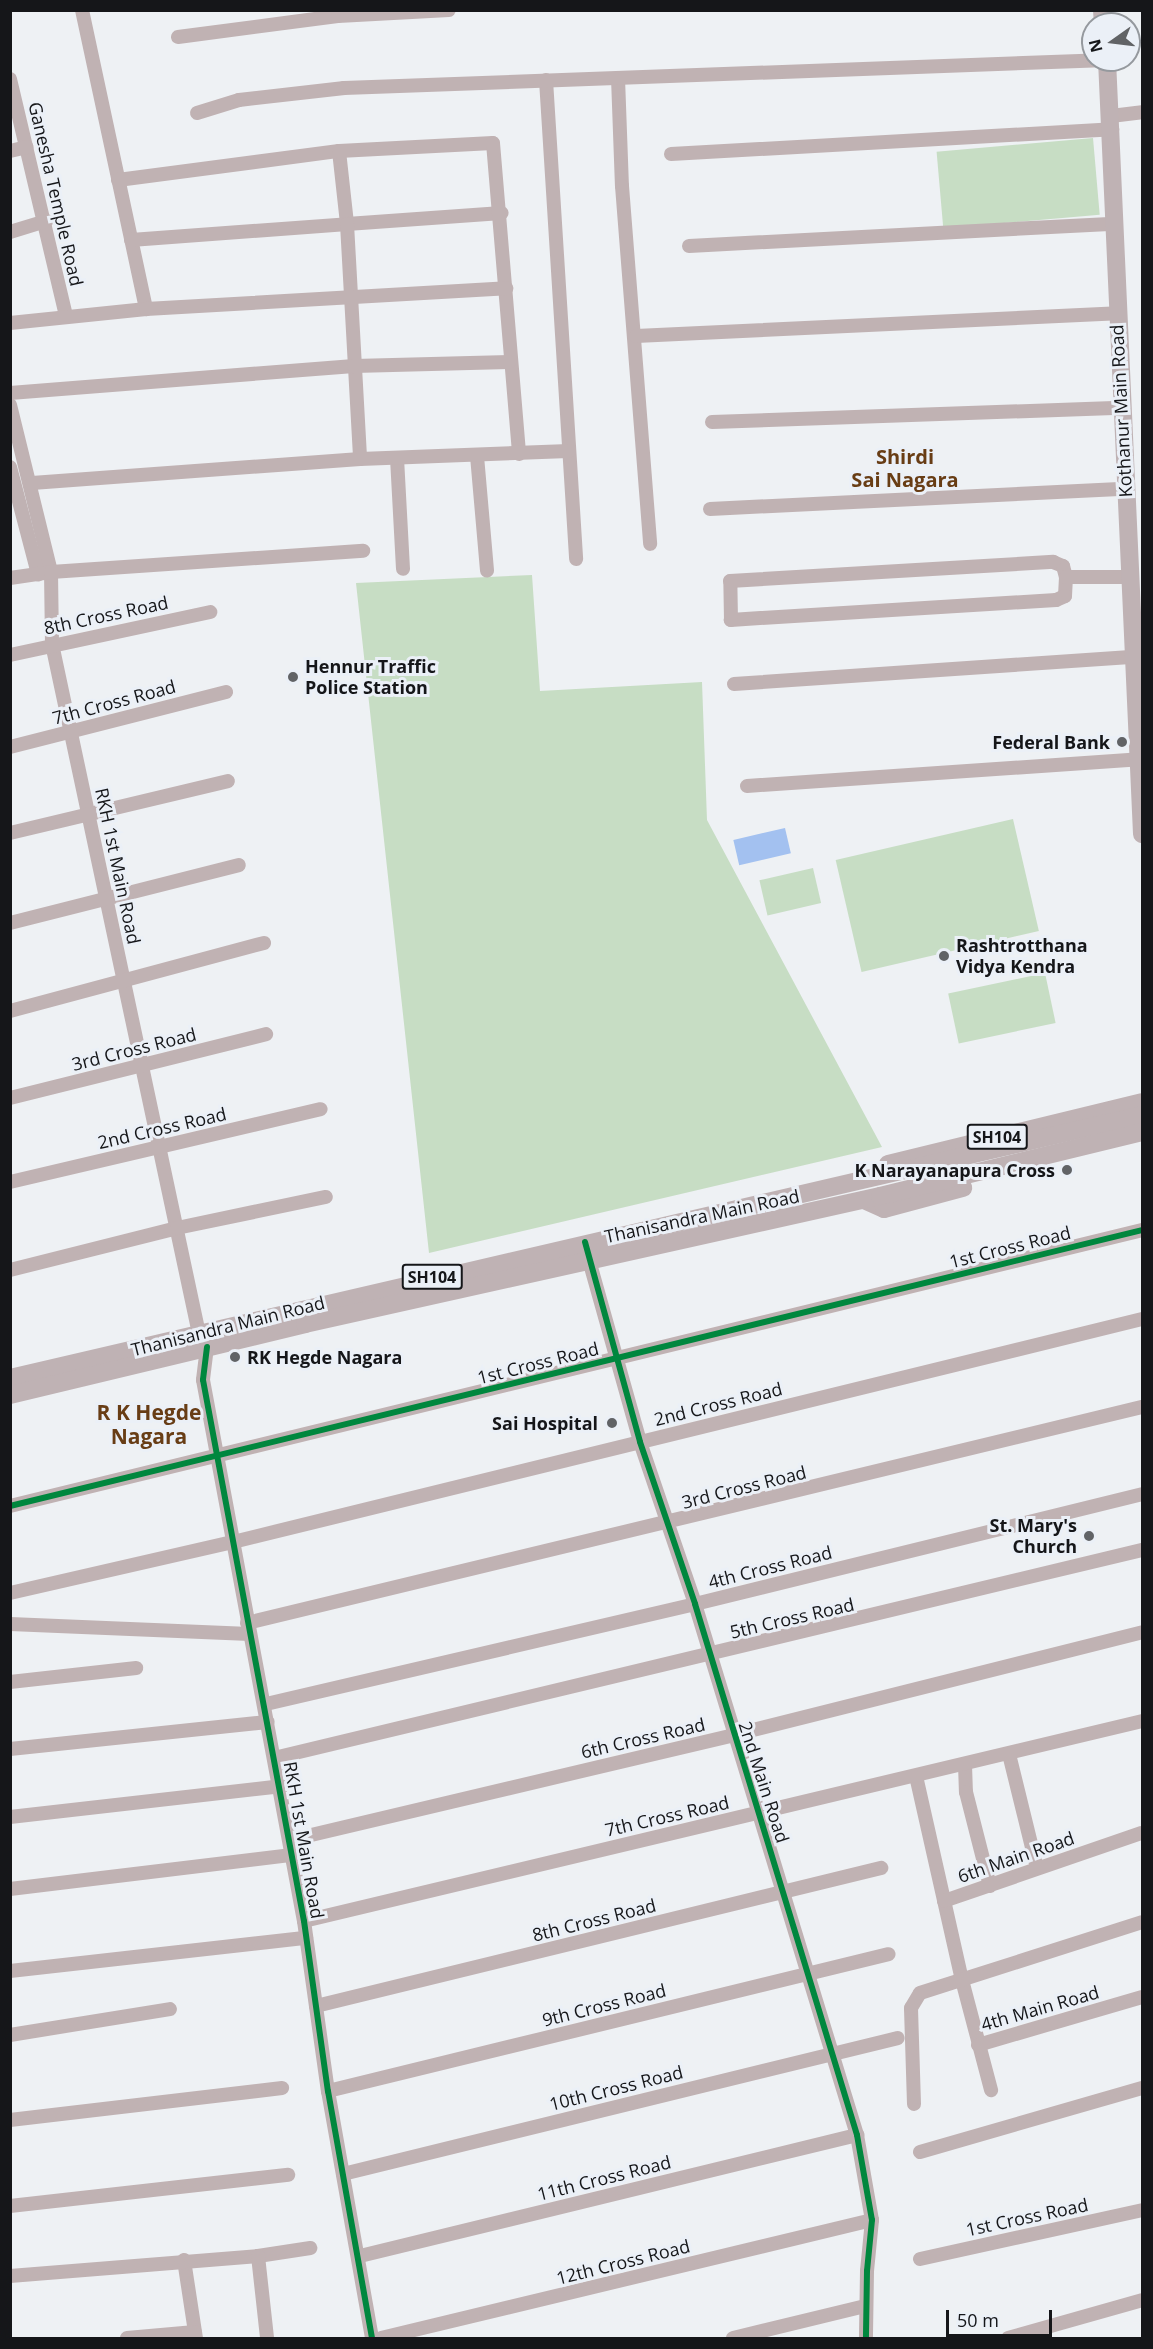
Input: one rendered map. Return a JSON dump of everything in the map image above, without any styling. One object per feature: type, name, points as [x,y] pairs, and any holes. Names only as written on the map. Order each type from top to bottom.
[{"type":"main road","name":"Kothanur Main Road","points":[[1108,72],[1125,489],[1130,577],[1137,624],[1134,657],[1140,732],[1143,834]]},
{"type":"main road","name":"Thanisandra Main Road","points":[[10,1395],[194,1343],[585,1242],[856,1182],[876,1166],[1143,1102]]},
{"type":"main road","name":"SH104","points":[[874,1192],[1143,1115]]},
{"type":"main road","name":"SH104","points":[[856,1182],[874,1192],[1143,1132]]},
{"type":"main road","name":"Thanisandra Main Road","points":[[225,1335],[588,1260],[874,1192],[884,1209],[1143,1144]]},
{"type":"main road","name":"Thanisandra Main Road","points":[[10,1378],[194,1343]]},
{"type":"street","points":[[82,10],[146,309]]},
{"type":"street","points":[[178,37],[338,16],[449,10]]},
{"type":"street","points":[[197,113],[238,100],[344,88],[1081,61]]},
{"type":"street","points":[[618,78],[622,186],[636,336],[650,544]]},
{"type":"street","points":[[546,81],[576,559]]},
{"type":"street","name":"Ganesha Temple Road","points":[[11,82],[46,221],[66,316]]},
{"type":"street","points":[[671,154],[1111,123],[1143,112]]},
{"type":"street","points":[[118,180],[339,151],[493,143],[502,213],[509,362],[519,454]]},
{"type":"street","points":[[10,152],[27,147]]},
{"type":"street","points":[[339,151],[347,224],[360,459]]},
{"type":"street","points":[[131,240],[502,213]]},
{"type":"street","points":[[10,232],[46,221]]},
{"type":"street","points":[[689,246],[1114,224]]},
{"type":"street","points":[[10,323],[146,309],[352,299],[506,288]]},
{"type":"street","points":[[636,336],[1117,313]]},
{"type":"street","points":[[10,393],[354,366],[509,362]]},
{"type":"street","name":"RKH 1st Main Road","points":[[10,405],[32,483],[45,573],[52,644],[177,1228],[194,1343],[203,1380],[249,1629],[266,1704],[290,1840],[328,2091],[360,2256],[372,2338]]},
{"type":"street","points":[[712,422],[1121,408]]},
{"type":"street","points":[[32,483],[360,459],[569,451]]},
{"type":"street","points":[[477,456],[487,571]]},
{"type":"street","points":[[397,458],[403,569]]},
{"type":"street","points":[[10,467],[45,573]]},
{"type":"street","points":[[710,509],[1125,489]]},
{"type":"street","points":[[10,578],[45,573],[363,551]]},
{"type":"street","points":[[1053,562],[1063,566],[1066,577],[1065,596],[1056,600],[731,620],[729,581],[1053,562]]},
{"type":"street","points":[[1066,577],[1130,577]]},
{"type":"street","name":"8th Cross Road","points":[[10,655],[52,644],[210,612]]},
{"type":"street","points":[[734,684],[1134,657]]},
{"type":"street","name":"7th Cross Road","points":[[10,747],[226,692]]},
{"type":"street","points":[[747,786],[1139,759]]},
{"type":"street","points":[[10,833],[228,781]]},
{"type":"street","points":[[10,923],[239,865]]},
{"type":"street","points":[[10,1011],[264,943]]},
{"type":"street","name":"3rd Cross Road","points":[[10,1098],[266,1034]]},
{"type":"street","name":"2nd Cross Road","points":[[10,1182],[321,1109]]},
{"type":"street","points":[[10,1270],[177,1228],[326,1197]]},
{"type":"street","name":"1st Cross Road","points":[[10,1506],[216,1458],[1143,1230]]},
{"type":"street","name":"2nd Main Road","points":[[585,1242],[588,1260],[640,1442],[695,1604],[733,1735],[810,1974],[857,2135],[872,2220],[868,2254],[866,2338]]},
{"type":"street","name":"2nd Cross Road","points":[[10,1593],[233,1542],[1143,1319]]},
{"type":"street","name":"3rd Cross Road","points":[[10,1624],[249,1629],[1143,1407]]},
{"type":"street","name":"4th Cross Road","points":[[266,1704],[695,1604],[1143,1494]]},
{"type":"street","name":"5th Cross Road","points":[[274,1758],[1143,1550]]},
{"type":"street","name":"6th Cross Road","points":[[290,1840],[733,1735],[1143,1632]]},
{"type":"street","points":[[10,1682],[136,1668]]},
{"type":"street","name":"7th Cross Road","points":[[304,1921],[1143,1721]]},
{"type":"street","points":[[10,1749],[268,1722]]},
{"type":"street","points":[[1009,1754],[1037,1868]]},
{"type":"street","points":[[965,1765],[966,1792],[990,1886]]},
{"type":"street","points":[[916,1776],[944,1901]]},
{"type":"street","points":[[10,1817],[280,1786]]},
{"type":"street","name":"6th Main Road","points":[[962,1980],[944,1901],[1143,1833]]},
{"type":"street","points":[[10,1888],[292,1855]]},
{"type":"street","name":"8th Cross Road","points":[[316,2006],[881,1868]]},
{"type":"street","points":[[914,2104],[914,1999],[962,1980],[1143,1922]]},
{"type":"street","points":[[10,1971],[306,1938]]},
{"type":"street","name":"9th Cross Road","points":[[328,2091],[889,1954]]},
{"type":"street","name":"4th Main Road","points":[[962,1980],[978,2045],[1143,1997]]},
{"type":"street","points":[[10,2035],[170,2009]]},
{"type":"street","name":"10th Cross Road","points":[[343,2174],[897,2038]]},
{"type":"street","points":[[978,2045],[991,2090]]},
{"type":"street","points":[[10,2120],[282,2088]]},
{"type":"street","points":[[920,2152],[1143,2088]]},
{"type":"street","name":"11th Cross Road","points":[[360,2256],[857,2135]]},
{"type":"street","points":[[10,2206],[288,2175]]},
{"type":"street","name":"1st Cross Road","points":[[920,2259],[1143,2210]]},
{"type":"street","name":"12th Cross Road","points":[[381,2338],[872,2220]]},
{"type":"street","points":[[852,2225],[868,2254]]},
{"type":"street","points":[[10,2276],[184,2260],[258,2256],[310,2248]]},
{"type":"street","points":[[258,2256],[267,2338]]},
{"type":"street","points":[[127,2338],[196,2335],[184,2260]]},
{"type":"street","points":[[1008,2338],[1143,2300]]},
{"type":"street","points":[[733,2338],[866,2306]]},
{"type":"green space","points":[[1093,138],[1100,215],[943,228],[937,152]]},
{"type":"green space","points":[[532,575],[540,691],[702,682],[707,820],[882,1147],[429,1253],[356,583]]},
{"type":"green space","points":[[1013,819],[1039,931],[862,972],[836,860]]},
{"type":"green space","points":[[813,868],[821,903],[768,915],[759,880]]},
{"type":"green space","points":[[1045,973],[1056,1023],[959,1043],[948,994]]},
{"type":"water","points":[[785,828],[791,853],[739,865],[733,840]]},
{"type":"cycle path","points":[[10,1506],[1142,1230]]},
{"type":"cycle path","points":[[585,1242],[640,1442],[695,1604],[857,2135],[872,2220],[867,2271],[866,2338]]},
{"type":"cycle path","points":[[207,1347],[203,1380],[304,1921],[328,2091],[372,2338]]},
{"type":"place","name":"Hennur Traffic Police Station","points":[[293,677]]},
{"type":"place","name":"Federal Bank","points":[[1122,742]]},
{"type":"place","name":"Rashtrotthana Vidya Kendra","points":[[944,956]]},
{"type":"place","name":"K Narayanapura Cross","points":[[1067,1170]]},
{"type":"place","name":"RK Hegde Nagara","points":[[235,1357]]},
{"type":"place","name":"Sai Hospital","points":[[612,1423]]},
{"type":"place","name":"St. Mary's Church","points":[[1089,1536]]},
{"type":"district","name":"Shirdi Sai Nagara","points":[[905,468]]},
{"type":"district","name":"R K Hegde Nagara","points":[[149,1424]]}]
